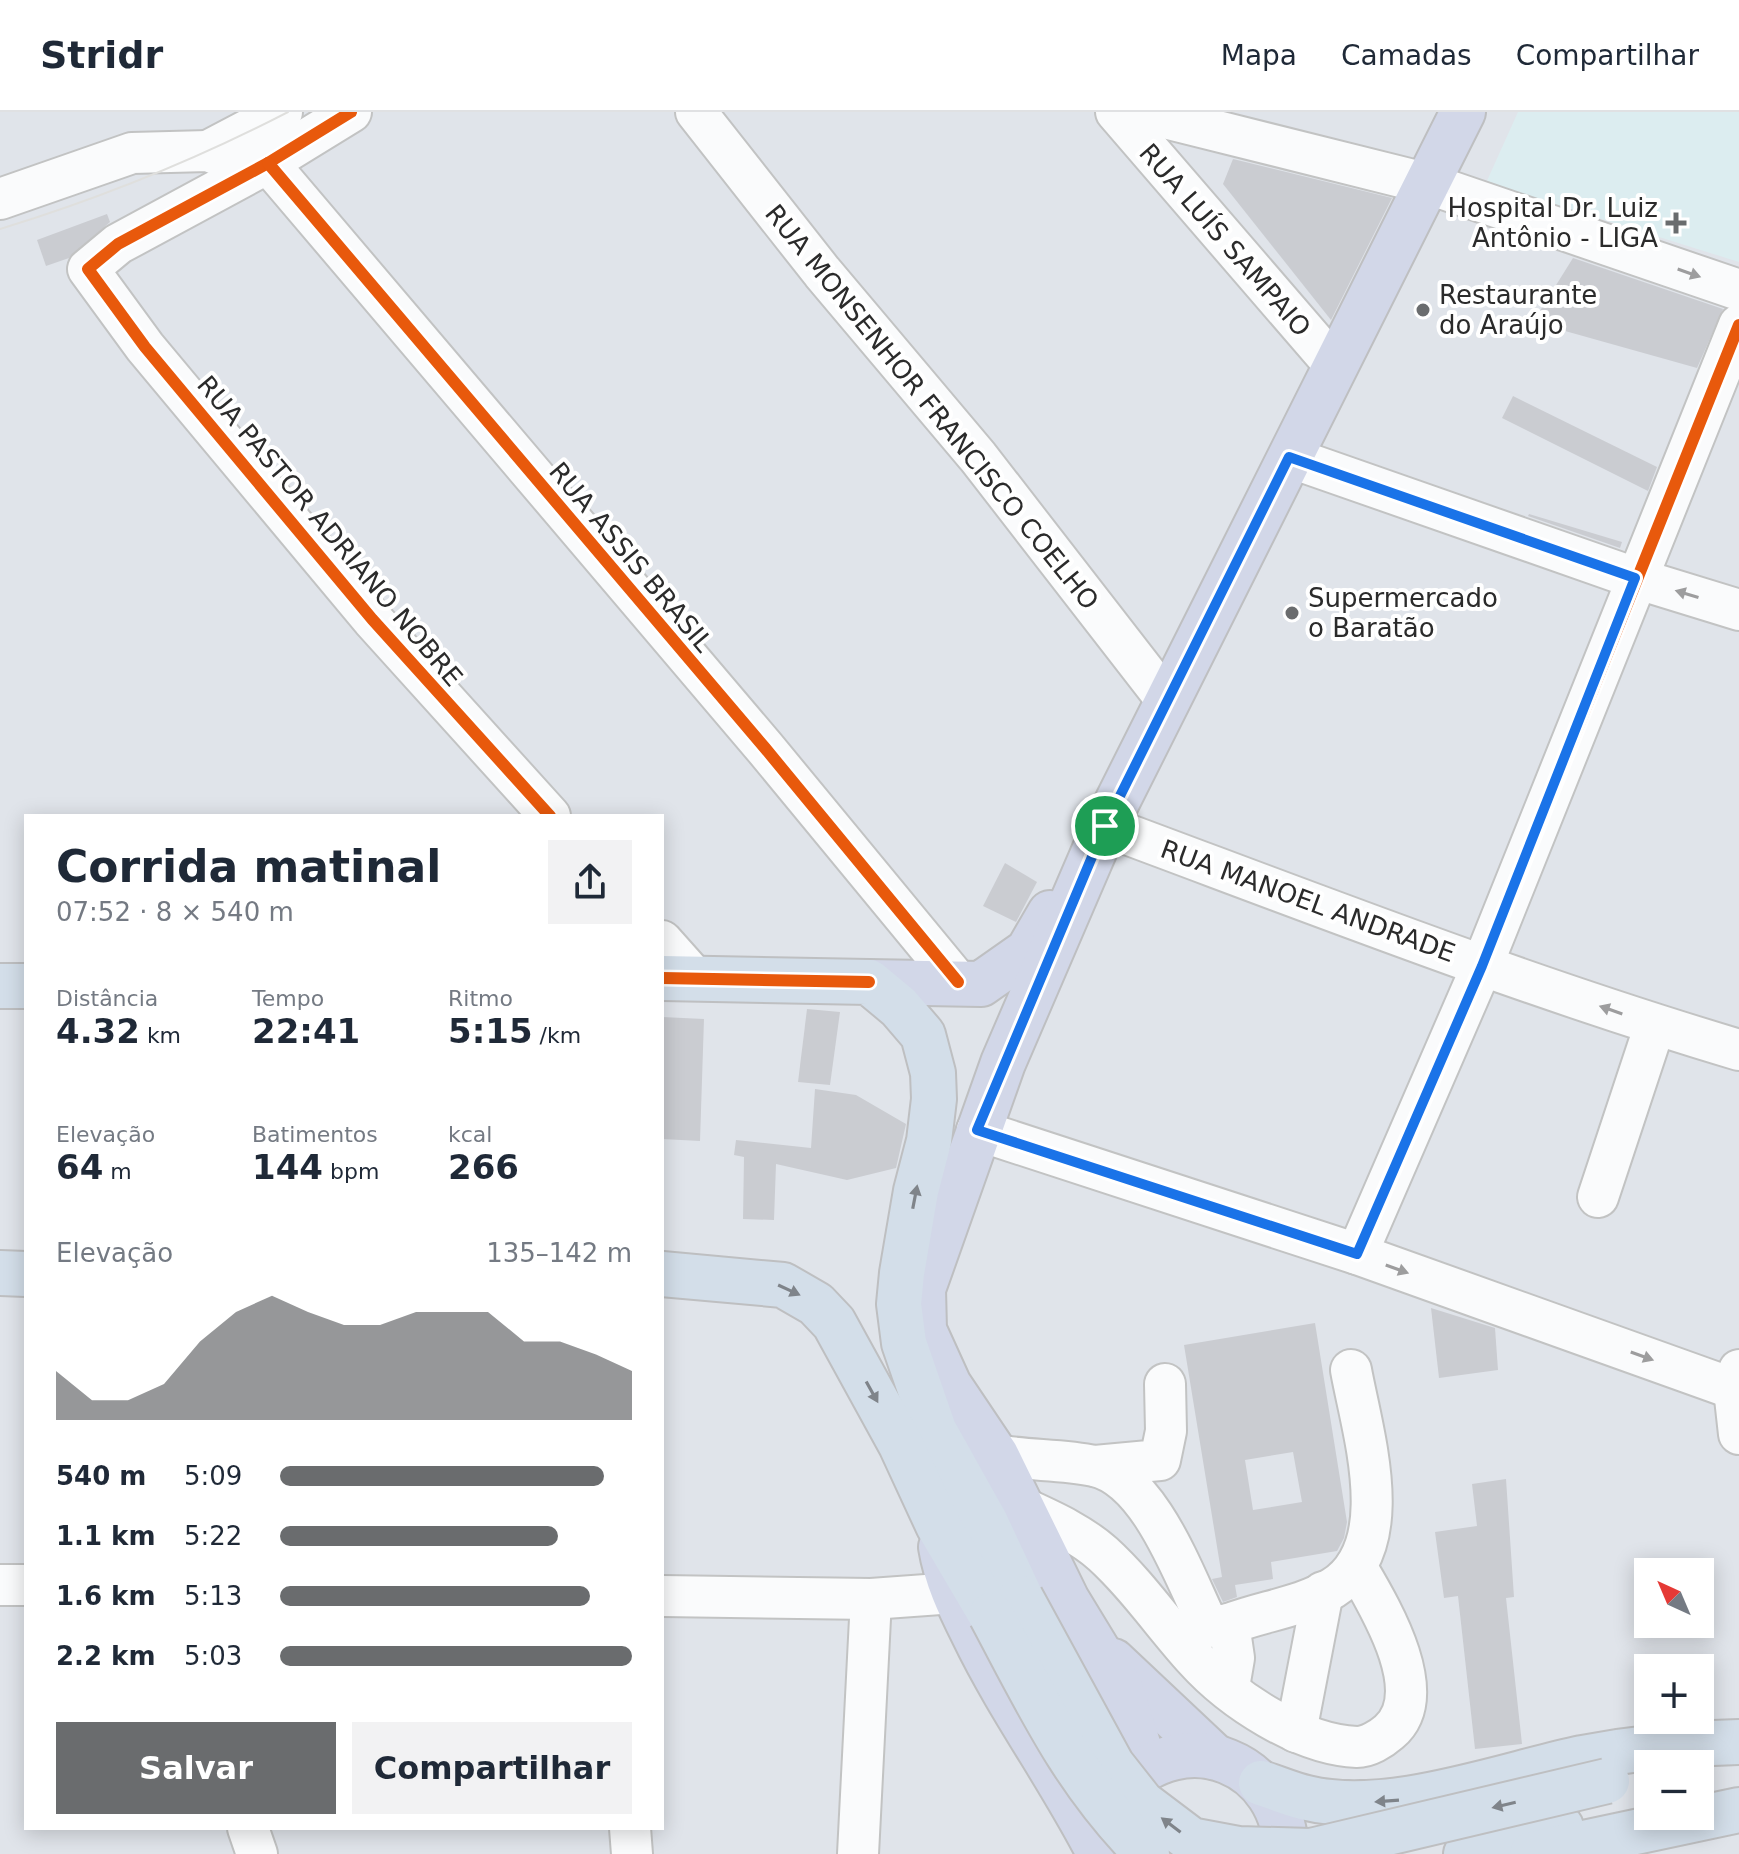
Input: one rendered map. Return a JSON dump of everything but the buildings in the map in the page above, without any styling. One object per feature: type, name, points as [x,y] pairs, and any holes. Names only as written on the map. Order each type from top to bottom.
[{"type":"highway","points":[[678,978],[869,982],[899,1007],[923,1035],[933,1073],[929,1141],[916,1191],[902,1273],[899,1304],[904,1343],[934,1430],[986,1523],[1006,1607],[1079,1776],[1111,1819],[1147,1854]]},
{"type":"highway","points":[[0,986],[24,986]]},
{"type":"highway","points":[[0,1273],[24,1274]]},
{"type":"highway","points":[[664,1274],[783,1285],[816,1304],[834,1323],[901,1445],[938,1525],[1006,1607],[1112,1765],[1142,1803],[1191,1840],[1239,1849],[1311,1851],[1634,1790]]},
{"type":"highway","points":[[904,1343],[944,1402],[1011,1513]]},
{"type":"highway","points":[[1714,1750],[1739,1743]]},
{"type":"highway","points":[[1261,1783],[1309,1799],[1359,1803],[1404,1800],[1649,1746],[1739,1743]]},
{"type":"highway","points":[[1714,1789],[1739,1784]]},
{"type":"highway","points":[[1466,1854],[1634,1790]]},
{"type":"highway","points":[[1532,1854],[1739,1810]]},
{"type":"main road","points":[[1142,1770],[1138,1744],[1120,1687],[1011,1513],[996,1455],[949,1385],[924,1330],[923,1289],[977,1130],[1105,826],[1463,112]]},
{"type":"main road","points":[[869,982],[981,984],[1028,951],[1076,867],[1105,826]]},
{"type":"main road","points":[[938,1525],[944,1568],[990,1669],[1078,1813],[1099,1854]]},
{"type":"main road","points":[[1096,1647],[1138,1682],[1215,1757]]},
{"type":"main road","points":[[1099,1854],[1103,1823],[1110,1804],[1123,1787],[1142,1770],[1177,1757],[1215,1757],[1239,1766],[1261,1783],[1277,1806],[1286,1833],[1286,1854]]},
{"type":"street","points":[[0,199],[118,156],[208,151],[282,112]]},
{"type":"street","points":[[208,151],[240,164],[268,163],[351,112]]},
{"type":"street","name":"RUA MONSENHOR FRANCISCO COELHO","points":[[696,112],[822,272],[978,457],[1168,702]]},
{"type":"street","name":"RUA LUÍS SAMPAIO","points":[[1116,112],[1336,367]]},
{"type":"street","points":[[1141,112],[1186,118],[1429,184],[1739,290]]},
{"type":"street","points":[[1166,171],[1186,118]]},
{"type":"street","name":"RUA PASTOR ADRIANO NOBRE","points":[[268,163],[118,244],[88,266],[145,347],[372,619],[548,814]]},
{"type":"street","name":"RUA ASSIS BRASIL","points":[[268,163],[765,748],[958,982]]},
{"type":"street","points":[[1357,1254],[1482,966],[1739,325]]},
{"type":"street","points":[[1289,457],[1635,578],[1739,610]]},
{"type":"street","name":"RUA MANOEL ANDRADE","points":[[1105,826],[1482,966],[1739,1050]]},
{"type":"street","points":[[664,946],[678,978]]},
{"type":"street","points":[[1598,1197],[1655,1025]]},
{"type":"street","points":[[977,1130],[1736,1380],[1739,1434]]},
{"type":"street","points":[[1095,1466],[1117,1476],[1137,1491],[1151,1511],[1209,1627],[1305,1602],[1335,1586],[1356,1566],[1370,1530],[1373,1493],[1351,1370]]},
{"type":"street","points":[[996,1455],[1026,1461],[1095,1466],[1160,1460],[1166,1431],[1165,1384]]},
{"type":"street","points":[[1011,1513],[1068,1528],[1103,1554],[1197,1661],[1266,1715],[1296,1732],[1360,1747],[1381,1739],[1399,1724],[1405,1695],[1402,1665],[1392,1629],[1356,1566]]},
{"type":"street","points":[[0,1585],[24,1585]]},
{"type":"street","points":[[1296,1732],[1323,1592]]},
{"type":"street","points":[[664,1596],[871,1599],[954,1593]]},
{"type":"street","points":[[858,1854],[871,1599]]},
{"type":"street","points":[[1229,1624],[1234,1658],[1229,1687]]},
{"type":"street","points":[[249,1830],[257,1854]]},
{"type":"street","points":[[630,1830],[632,1854]]},
{"type":"shaded area","name":"Hospital Dr. Luiz Antônio - LIGA","points":[[1518,112],[1739,112],[1739,262],[1486,183]]},
{"type":"tram line","points":[[0,229],[147,177],[288,112]]},
{"type":"cycle path","points":[[351,112],[268,163],[118,244],[88,269],[145,347],[372,619],[548,814]]},
{"type":"cycle path","points":[[268,163],[765,748],[958,982]]},
{"type":"cycle path","points":[[1357,1254],[1482,966],[1739,325]]},
{"type":"cycle path","points":[[664,978],[869,982]]},
{"type":"place","name":"Hospital Dr. Luiz Antônio - LIGA","points":[[1676,223]]},
{"type":"place","name":"Restaurante do Araújo","points":[[1423,310]]},
{"type":"place","name":"Supermercado o Baratão","points":[[1292,613]]},
{"type":"route","points":[[1289,457],[1635,578],[1482,966],[1357,1254],[977,1130],[1105,826],[1289,457]]}]
